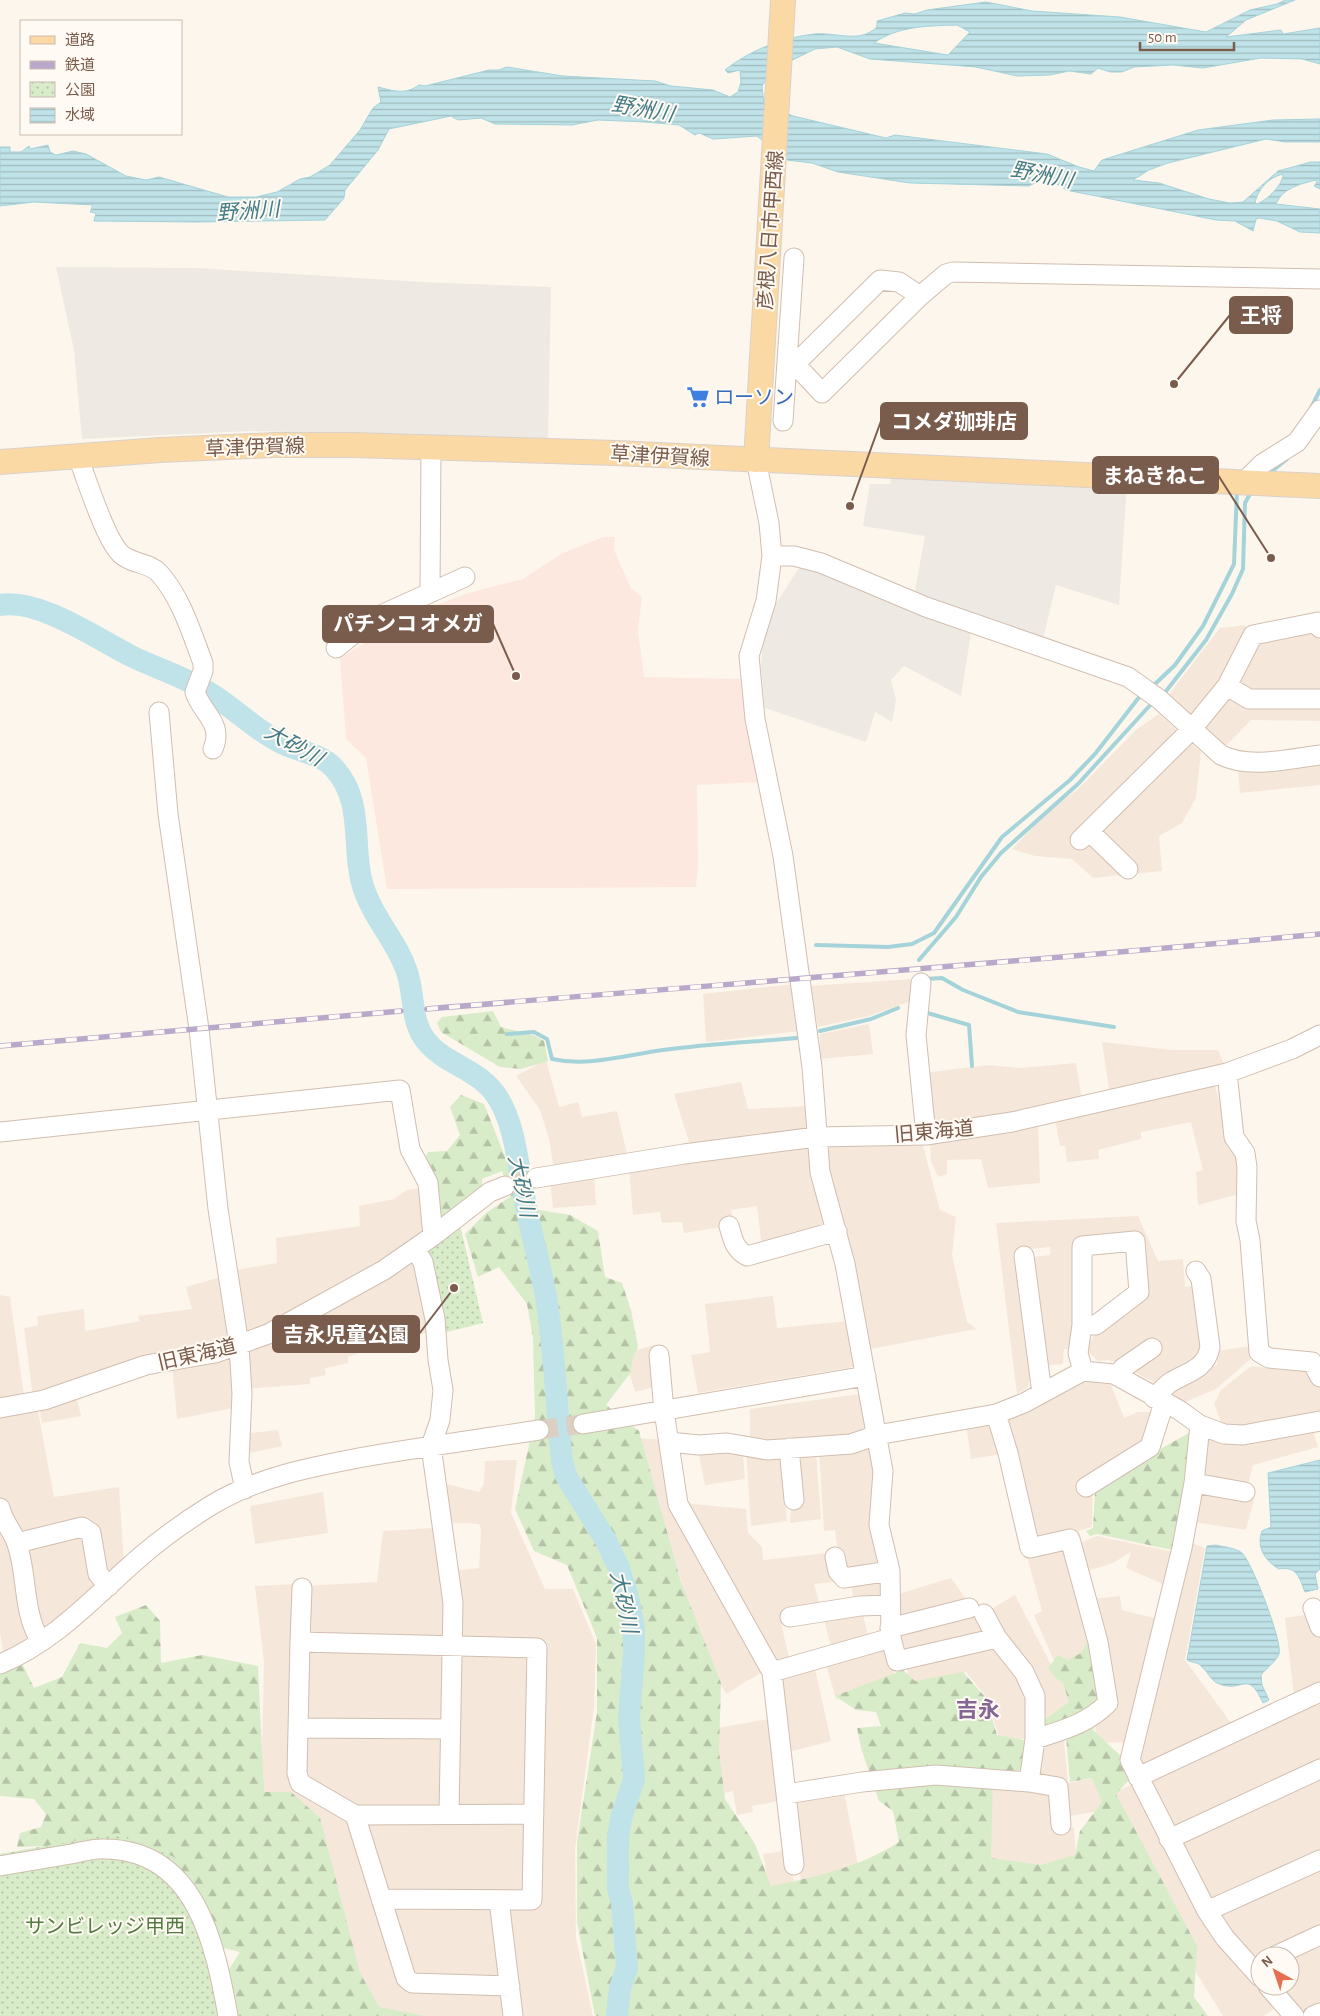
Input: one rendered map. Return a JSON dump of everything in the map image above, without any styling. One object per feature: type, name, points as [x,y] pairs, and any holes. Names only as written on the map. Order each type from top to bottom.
[{"type":"main road","name":"彦根八日市甲西線","points":[[756,460],[783,0]]},
{"type":"main road","name":"草津伊賀線","points":[[0,462],[275,445],[431,448],[756,460],[1320,486]]},
{"type":"street","points":[[783,421],[790,363],[794,258]]},
{"type":"street","points":[[761,361],[790,363],[822,393],[920,296],[946,274],[953,272],[1320,280]]},
{"type":"street","points":[[790,363],[880,280],[899,282],[920,296]]},
{"type":"street","points":[[1244,482],[1262,464],[1297,442],[1320,410]]},
{"type":"street","points":[[430,592],[431,448]]},
{"type":"street","points":[[78,457],[110,537],[119,553],[129,560],[159,572],[185,615],[203,663],[203,672],[196,687],[216,729],[218,738],[213,749]]},
{"type":"street","points":[[756,460],[770,523],[772,556],[766,601],[750,656],[751,686],[755,719],[783,856],[812,1067],[820,1172],[837,1231],[878,1434],[883,1470],[879,1525],[890,1572],[889,1605],[891,1633],[897,1661],[998,1638]]},
{"type":"street","points":[[772,556],[794,556],[821,563],[926,608],[1128,677],[1159,699],[1191,730],[1221,755],[1232,761],[1247,762],[1320,755]]},
{"type":"street","points":[[336,648],[372,619],[466,577]]},
{"type":"street","points":[[1128,869],[1084,835],[1191,730],[1227,686],[1253,635],[1318,622],[1320,628]]},
{"type":"street","points":[[1227,686],[1249,699],[1320,699]]},
{"type":"street","points":[[159,712],[168,814],[199,1028],[224,1256],[239,1345],[242,1394],[239,1462],[245,1488]]},
{"type":"street","points":[[921,982],[916,1035],[926,1136]]},
{"type":"street","name":"旧東海道","points":[[536,1178],[684,1154],[816,1138],[926,1136],[1012,1122],[1227,1074],[1292,1049],[1320,1035]]},
{"type":"street","points":[[1227,1074],[1234,1137],[1245,1153],[1247,1167],[1246,1222],[1250,1240],[1259,1352],[1269,1358],[1312,1362],[1320,1377]]},
{"type":"street","points":[[0,1132],[400,1090],[410,1149],[428,1183],[433,1236]]},
{"type":"street","name":"旧東海道","points":[[0,1408],[44,1400],[146,1365],[215,1354],[268,1334],[384,1270],[433,1236],[490,1192],[505,1186]]},
{"type":"street","points":[[729,1226],[738,1252],[747,1256],[837,1231]]},
{"type":"street","points":[[1082,1325],[1096,1325],[1139,1292],[1136,1241],[1082,1246],[1082,1325],[1078,1353],[1083,1371]]},
{"type":"street","points":[[415,1249],[423,1262],[435,1319],[438,1360],[443,1390],[440,1420],[431,1446],[453,1603],[449,1730],[449,1813]]},
{"type":"street","points":[[1024,1256],[1042,1393]]},
{"type":"street","points":[[1086,1487],[1150,1447],[1159,1400],[1169,1384],[1202,1366],[1208,1358],[1210,1347],[1201,1279],[1196,1272]]},
{"type":"street","points":[[1117,1376],[1123,1368],[1152,1348]]},
{"type":"street","points":[[659,1355],[664,1411],[678,1504],[772,1672],[794,1865]]},
{"type":"street","points":[[669,1442],[699,1445],[727,1443],[767,1450],[851,1444],[878,1434],[996,1414],[1024,1403],[1083,1371],[1117,1376],[1200,1425],[1224,1434],[1243,1435],[1320,1421]]},
{"type":"street","points":[[583,1424],[866,1376]]},
{"type":"street","points":[[996,1414],[1008,1453],[1030,1548],[1070,1539],[1098,1642],[1108,1704],[1096,1716],[1078,1726],[1035,1739]]},
{"type":"street","points":[[1200,1425],[1194,1483],[1182,1548],[1130,1760],[1207,1911],[1225,1938],[1250,1962]]},
{"type":"street","points":[[0,1664],[41,1642],[175,1530],[211,1505],[245,1488],[278,1476],[318,1466],[431,1446],[540,1430]]},
{"type":"street","points":[[789,1448],[794,1500]]},
{"type":"street","points":[[1194,1483],[1245,1492]]},
{"type":"street","points":[[0,1508],[7,1528],[17,1543],[32,1627],[41,1642]]},
{"type":"street","points":[[17,1543],[82,1528],[91,1533],[98,1574],[109,1586]]},
{"type":"street","points":[[834,1557],[838,1571],[844,1578],[890,1572]]},
{"type":"street","points":[[302,1588],[297,1773],[300,1783],[355,1815],[534,1814]]},
{"type":"street","points":[[790,1617],[860,1606],[889,1605]]},
{"type":"street","points":[[1313,1608],[1320,1627]]},
{"type":"street","points":[[772,1672],[891,1633],[976,1611],[1024,1672],[1036,1696],[1035,1739],[1029,1782]]},
{"type":"street","points":[[300,1642],[537,1648],[532,1900],[381,1899]]},
{"type":"street","points":[[1138,1777],[1320,1692]]},
{"type":"street","points":[[298,1728],[449,1730]]},
{"type":"street","points":[[1169,1839],[1320,1769]]},
{"type":"street","points":[[786,1794],[862,1782],[936,1775],[1029,1782],[1058,1787],[1061,1825]]},
{"type":"street","points":[[355,1815],[406,1978],[412,1983],[510,1986]]},
{"type":"street","points":[[0,1866],[103,1848],[130,1850],[158,1862],[174,1874],[192,1899],[218,1959],[228,2016]]},
{"type":"street","points":[[1207,1911],[1320,1860]]},
{"type":"street","points":[[499,1900],[514,2016]]},
{"type":"street","points":[[1296,1946],[1320,1935]]},
{"type":"street","points":[[1277,1996],[1294,2016]]},
{"type":"street","points":[[1313,2016],[1320,2013]]},
{"type":"shaded area","points":[[56,267],[197,268],[422,282],[551,287],[548,439],[250,431],[82,439],[74,350]]},
{"type":"shaded area","points":[[922,477],[1127,483],[1119,605],[1056,585],[1043,639],[914,596],[925,536],[863,526],[870,484],[890,484],[891,478]]},
{"type":"shaded area","points":[[603,537],[615,537],[614,550],[631,588],[642,597],[638,631],[644,677],[740,679],[758,782],[697,785],[698,866],[696,887],[387,889],[366,758],[346,739],[340,658],[410,615],[468,593],[523,579],[561,554]]},
{"type":"shaded area","points":[[800,566],[823,569],[909,608],[971,633],[961,696],[904,666],[891,680],[896,700],[892,722],[875,712],[866,742],[765,708],[761,667],[763,638],[776,604]]},
{"type":"shaded area","points":[[1246,625],[1245,636],[1223,684],[1192,723],[1166,698],[1220,628]]},
{"type":"shaded area","points":[[1317,626],[1320,635],[1320,695],[1250,694],[1232,684],[1255,640]]},
{"type":"shaded area","points":[[1228,690],[1320,703],[1320,721],[1251,720],[1223,749],[1197,728]]},
{"type":"shaded area","points":[[1159,714],[1201,752],[1196,798],[1182,823],[1159,836],[1162,871],[1093,878],[1072,859],[1035,856],[1012,849],[1044,815],[1078,789],[1137,729]]},
{"type":"shaded area","points":[[1320,762],[1320,785],[1240,793],[1238,770]]},
{"type":"shaded area","points":[[913,979],[913,998],[906,1003],[869,1016],[818,1027],[809,986]]},
{"type":"shaded area","points":[[795,984],[800,1031],[706,1042],[703,994]]},
{"type":"shaded area","points":[[869,1024],[873,1054],[820,1059],[820,1034]]},
{"type":"shaded area","points":[[1102,1042],[1171,1050],[1218,1050],[1226,1069],[1110,1096]]},
{"type":"shaded area","points":[[546,1060],[559,1107],[578,1102],[582,1117],[617,1111],[628,1158],[554,1169],[549,1139],[540,1110],[516,1076]]},
{"type":"shaded area","points":[[1076,1063],[1082,1101],[929,1131],[922,1073],[989,1065],[1020,1068]]},
{"type":"shaded area","points":[[741,1082],[748,1109],[808,1106],[808,1130],[691,1148],[674,1094]]},
{"type":"shaded area","points":[[1214,1082],[1228,1133],[1241,1157],[1243,1193],[1198,1205],[1196,1172],[1203,1170],[1191,1122],[1141,1132],[1141,1139],[1098,1150],[1099,1159],[1067,1162],[1065,1146],[1060,1146],[1055,1119]]},
{"type":"shaded area","points":[[1038,1123],[1040,1183],[988,1188],[981,1159],[947,1160],[947,1174],[938,1177],[931,1161],[930,1142]]},
{"type":"shaded area","points":[[810,1142],[831,1228],[762,1248],[757,1206],[731,1210],[734,1225],[684,1233],[682,1222],[662,1223],[660,1212],[633,1215],[629,1167]]},
{"type":"shaded area","points":[[922,1142],[940,1210],[956,1217],[952,1255],[967,1322],[976,1329],[870,1349],[827,1172],[824,1146]]},
{"type":"shaded area","points":[[594,1175],[596,1205],[553,1208],[550,1182]]},
{"type":"shaded area","points":[[422,1188],[426,1233],[370,1270],[241,1339],[230,1271],[277,1263],[276,1238],[360,1226],[359,1206],[394,1199],[407,1190]]},
{"type":"shaded area","points":[[1138,1216],[1158,1261],[1183,1259],[1185,1287],[1195,1286],[1203,1349],[1197,1360],[1155,1383],[1118,1363],[1108,1360],[1098,1361],[1086,1350],[1096,1331],[1143,1296],[1143,1236],[1074,1241],[1074,1349],[1064,1349],[1063,1364],[1042,1366],[1033,1257],[1050,1255],[1050,1247],[1017,1250],[1033,1374],[1027,1388],[1017,1394],[996,1223]]},
{"type":"shaded area","points":[[416,1259],[434,1332],[358,1344],[357,1354],[348,1357],[348,1363],[325,1368],[326,1375],[310,1378],[310,1384],[245,1389],[240,1348]]},
{"type":"shaded area","points":[[224,1276],[233,1342],[33,1398],[24,1328],[38,1325],[37,1316],[84,1309],[85,1331],[140,1321],[138,1316],[192,1309],[186,1287]]},
{"type":"shaded area","points":[[0,1295],[10,1297],[24,1395],[0,1399]]},
{"type":"shaded area","points":[[773,1296],[777,1328],[848,1321],[859,1366],[698,1393],[691,1355],[710,1352],[705,1304]]},
{"type":"shaded area","points":[[655,1345],[658,1386],[635,1392],[624,1353]]},
{"type":"shaded area","points":[[1251,1346],[1253,1357],[1216,1389],[1180,1404],[1172,1400],[1172,1387],[1217,1365],[1217,1351]]},
{"type":"shaded area","points":[[236,1351],[239,1407],[177,1419],[172,1364]]},
{"type":"shaded area","points":[[1284,1362],[1312,1367],[1320,1387],[1320,1412],[1241,1426],[1222,1425],[1214,1404],[1221,1390],[1251,1366],[1282,1370]]},
{"type":"shaded area","points":[[1088,1377],[1108,1377],[1124,1418],[1138,1412],[1155,1412],[1147,1443],[1093,1492],[1092,1527],[1038,1542],[1033,1536],[1008,1418]]},
{"type":"shaded area","points":[[76,1394],[81,1416],[42,1423],[39,1406]]},
{"type":"shaded area","points":[[860,1394],[867,1432],[862,1437],[750,1441],[750,1409]]},
{"type":"shaded area","points":[[37,1406],[54,1497],[119,1487],[124,1564],[64,1621],[4,1657],[0,1633],[0,1414]]},
{"type":"shaded area","points":[[966,1423],[984,1423],[998,1432],[1002,1454],[971,1459]]},
{"type":"shaded area","points":[[1312,1428],[1318,1447],[1253,1465],[1247,1488],[1206,1479],[1201,1474],[1207,1434]]},
{"type":"shaded area","points":[[278,1430],[282,1446],[244,1454],[244,1434]]},
{"type":"shaded area","points":[[637,1438],[666,1440],[672,1499],[767,1669],[726,1694],[704,1655]]},
{"type":"shaded area","points":[[873,1443],[884,1566],[840,1569],[835,1530],[824,1531],[819,1450]]},
{"type":"shaded area","points":[[698,1450],[743,1454],[745,1479],[705,1485]]},
{"type":"shaded area","points":[[746,1451],[781,1453],[787,1521],[751,1526]]},
{"type":"shaded area","points":[[816,1451],[821,1519],[790,1523],[794,1452]]},
{"type":"shaded area","points":[[517,1460],[511,1513],[545,1589],[573,1589],[596,1644],[594,1707],[575,1849],[576,1938],[593,2016],[518,2016],[503,1909],[535,1903],[542,1644],[462,1643],[453,1571],[479,1568],[481,1529],[479,1524],[443,1522],[443,1483],[479,1492],[484,1484],[485,1461]]},
{"type":"shaded area","points":[[1205,1489],[1254,1499],[1246,1530],[1194,1522],[1198,1493]]},
{"type":"shaded area","points":[[323,1492],[328,1533],[255,1544],[250,1506]]},
{"type":"shaded area","points":[[683,1503],[746,1509],[748,1533],[762,1547],[763,1560],[829,1553],[834,1582],[814,1584],[821,1608],[781,1623],[790,1662],[778,1666]]},
{"type":"shaded area","points":[[433,1528],[448,1633],[442,1640],[305,1634],[306,1586],[377,1582],[383,1531]]},
{"type":"shaded area","points":[[1097,1536],[1174,1552],[1165,1585],[1126,1568],[1131,1552],[1113,1563],[1085,1572],[1077,1544]]},
{"type":"shaded area","points":[[1191,1543],[1205,1548],[1185,1660],[1234,1727],[1148,1766],[1140,1762],[1138,1756]]},
{"type":"shaded area","points":[[1064,1549],[1093,1638],[1085,1654],[1058,1670],[1034,1615],[1042,1611],[1027,1557]]},
{"type":"shaded area","points":[[951,1578],[968,1602],[895,1623],[895,1595]]},
{"type":"shaded area","points":[[886,1579],[884,1600],[853,1605],[852,1582]]},
{"type":"shaded area","points":[[297,1584],[293,1787],[348,1815],[400,1972],[503,1995],[507,2016],[406,2016],[377,2011],[261,1796],[264,1662],[255,1586]]},
{"type":"shaded area","points":[[1015,1595],[1058,1678],[1066,1683],[1071,1701],[1040,1722],[988,1611]]},
{"type":"shaded area","points":[[1120,1596],[1122,1610],[1158,1619],[1130,1742],[1096,1743],[1090,1599]]},
{"type":"shaded area","points":[[971,1609],[987,1637],[899,1656],[894,1632]]},
{"type":"shaded area","points":[[862,1610],[869,1640],[832,1650],[823,1616]]},
{"type":"shaded area","points":[[1311,1614],[1320,1637],[1320,1685],[1294,1697],[1285,1618]]},
{"type":"shaded area","points":[[995,1640],[1031,1693],[1031,1738],[1000,1741],[987,1698],[966,1672],[918,1684],[908,1676],[906,1663]]},
{"type":"shaded area","points":[[885,1643],[896,1681],[836,1699],[825,1661]]},
{"type":"shaded area","points":[[304,1651],[446,1654],[444,1720],[307,1723]]},
{"type":"shaded area","points":[[529,1651],[532,1806],[458,1810],[456,1653]]},
{"type":"shaded area","points":[[814,1664],[831,1741],[786,1753],[776,1684],[785,1673]]},
{"type":"shaded area","points":[[1320,1702],[1320,1764],[1177,1830],[1170,1827],[1150,1788],[1153,1778]]},
{"type":"shaded area","points":[[774,1718],[784,1800],[752,1806],[753,1812],[737,1815],[733,1791],[715,1795],[718,1728]]},
{"type":"shaded area","points":[[307,1731],[440,1735],[445,1739],[445,1805],[438,1810],[355,1810],[301,1774]]},
{"type":"shaded area","points":[[1064,1740],[1068,1783],[1094,1778],[1105,1804],[1099,1811],[1065,1817],[1062,1782],[1037,1779],[1039,1746]]},
{"type":"shaded area","points":[[1320,1775],[1320,1854],[1216,1903],[1206,1896],[1182,1847],[1183,1839]]},
{"type":"shaded area","points":[[989,1783],[1054,1789],[1058,1830],[1074,1827],[1076,1860],[1036,1868],[990,1861]]},
{"type":"shaded area","points":[[1136,1783],[1209,1924],[1250,1975],[1250,1996],[1267,1996],[1276,2007],[1264,2016],[1223,2016],[1191,1964],[1115,1792]]},
{"type":"shaded area","points":[[844,1791],[859,1870],[801,1884],[792,1801]]},
{"type":"shaded area","points":[[364,1818],[525,1818],[524,1896],[387,1894]]},
{"type":"shaded area","points":[[790,1850],[794,1887],[770,1894],[763,1854]]},
{"type":"shaded area","points":[[1320,1866],[1320,1930],[1283,1946],[1250,1946],[1250,1954],[1218,1921],[1220,1912]]},
{"type":"shaded area","points":[[391,1903],[490,1905],[495,1910],[499,1981],[415,1981]]},
{"type":"shaded area","points":[[1320,1943],[1320,2009],[1302,2014],[1285,1996],[1300,1996],[1300,1952]]},
{"type":"green space","points":[[493,1011],[501,1027],[536,1036],[544,1041],[548,1061],[521,1069],[500,1067],[441,1032],[437,1023],[442,1017]]},
{"type":"green space","points":[[461,1095],[484,1104],[518,1189],[539,1210],[570,1215],[598,1231],[605,1277],[622,1283],[631,1310],[638,1347],[632,1360],[631,1372],[606,1405],[639,1431],[681,1582],[721,1683],[719,1752],[725,1799],[755,1844],[771,1886],[821,1875],[853,1865],[899,1842],[893,1811],[879,1801],[861,1748],[857,1728],[881,1726],[876,1712],[856,1710],[835,1696],[903,1670],[915,1681],[963,1672],[986,1698],[997,1735],[1029,1741],[1021,1770],[993,1773],[991,1858],[1041,1865],[1075,1855],[1080,1831],[1102,1802],[1092,1778],[1070,1782],[1066,1737],[1042,1732],[1045,1719],[1069,1702],[1063,1683],[1048,1668],[1058,1655],[1068,1660],[1081,1653],[1090,1638],[1115,1679],[1093,1730],[1123,1758],[1132,1777],[1116,1794],[1197,1946],[1194,1997],[1208,2016],[595,2016],[577,1922],[577,1842],[597,1712],[597,1638],[567,1565],[534,1551],[515,1509],[535,1417],[533,1338],[527,1304],[499,1267],[478,1277],[465,1234],[486,1213],[511,1196],[502,1171],[482,1179],[482,1197],[436,1222],[423,1162],[428,1152],[447,1151],[460,1135],[450,1107]]},
{"type":"green space","points":[[460,1225],[483,1323],[443,1333],[424,1254]]},
{"type":"green space","points":[[1196,1429],[1177,1551],[1097,1534],[1090,1536],[1086,1531],[1093,1528],[1095,1493],[1100,1483]]},
{"type":"green space","points":[[146,1605],[160,1621],[161,1663],[202,1655],[258,1666],[264,1792],[291,1792],[320,1818],[360,1973],[379,2007],[425,2016],[233,2016],[226,1974],[240,1952],[223,1948],[74,1845],[17,1847],[20,1833],[41,1827],[46,1814],[34,1799],[0,1796],[0,1672],[21,1661],[34,1688],[62,1677],[80,1643],[107,1648],[122,1633],[115,1617]]},
{"type":"green space","name":"サンビレッジ甲西","points":[[118,1833],[174,1857],[227,1959],[238,2016],[0,2016],[0,1854]]},
{"type":"water","name":"野洲川","points":[[1285,0],[1295,0],[1246,20],[1226,37],[1281,30],[1283,34],[1320,28],[1320,64],[1302,59],[1261,58],[1203,68],[1173,65],[1134,67],[1122,72],[1110,72],[1098,68],[1091,74],[1069,71],[1050,75],[1017,76],[976,67],[870,59],[837,47],[815,49],[774,69],[762,86],[764,104],[793,116],[886,138],[895,135],[1047,154],[1094,171],[1102,160],[1198,130],[1273,120],[1320,119],[1320,142],[1285,142],[1266,139],[1168,163],[1149,170],[1133,180],[1159,183],[1209,199],[1230,203],[1243,202],[1278,171],[1311,162],[1320,162],[1320,189],[1314,186],[1317,182],[1315,180],[1298,185],[1283,194],[1276,204],[1320,209],[1320,233],[1300,232],[1277,221],[1259,218],[1256,219],[1253,231],[1235,221],[1216,220],[1066,190],[1048,181],[1029,186],[910,183],[838,172],[812,163],[787,160],[757,136],[713,139],[699,133],[695,135],[679,125],[598,120],[572,125],[495,124],[481,118],[458,120],[451,116],[389,129],[378,150],[345,190],[344,198],[325,220],[94,221],[96,213],[90,212],[93,205],[34,202],[0,206],[0,147],[10,147],[10,152],[21,152],[29,146],[30,149],[48,145],[50,152],[56,155],[73,151],[86,154],[126,176],[146,180],[159,177],[228,197],[256,197],[277,192],[300,179],[310,177],[330,165],[360,130],[373,108],[381,102],[378,87],[394,91],[404,91],[419,85],[425,86],[507,67],[563,76],[655,81],[671,86],[713,90],[730,97],[738,92],[741,82],[740,70],[728,73],[725,70],[745,56],[790,38],[814,34],[863,35],[877,27],[877,21],[905,13],[915,14],[927,10],[986,2],[1032,11],[1120,17],[1206,32],[1250,10],[1277,4]],"holes":[[[957,25],[970,32],[948,55],[874,43],[883,37],[903,30]],[[1283,174],[1274,192],[1257,204],[1255,202],[1261,188],[1272,178]]]},
{"type":"water","points":[[1320,1460],[1320,1569],[1315,1574],[1318,1589],[1305,1592],[1299,1577],[1294,1571],[1279,1569],[1266,1558],[1261,1548],[1260,1537],[1262,1531],[1271,1527],[1268,1473]]},
{"type":"water","points":[[1216,1545],[1239,1551],[1247,1559],[1272,1620],[1279,1654],[1276,1660],[1261,1675],[1262,1685],[1269,1700],[1263,1703],[1253,1686],[1244,1684],[1226,1686],[1217,1683],[1200,1665],[1187,1660],[1207,1546]]},
{"type":"waterway","points":[[1311,408],[1320,390]]},
{"type":"waterway","points":[[1271,472],[1287,459]]},
{"type":"waterway","points":[[1154,685],[1175,665],[1203,626],[1234,564],[1237,491]]},
{"type":"waterway","points":[[1163,695],[1206,640],[1232,594],[1243,569],[1245,503],[1250,494]]},
{"type":"waterway","name":"大砂川","points":[[0,605],[15,604],[32,608],[67,621],[131,656],[199,687],[218,698],[277,741],[329,763],[344,782],[351,798],[362,881],[367,897],[407,972],[415,1017],[422,1034],[427,1042],[444,1057],[482,1080],[498,1098],[504,1109],[515,1146],[526,1209],[546,1297],[562,1461],[566,1476],[605,1539],[619,1568],[629,1601],[634,1628],[629,1717],[634,1779],[621,1818],[618,1838],[618,1888],[622,1903],[627,1968],[620,1988],[617,2016]]},
{"type":"waterway","points":[[816,945],[888,947],[912,944],[934,933],[1002,837],[1070,780],[1095,754],[1140,696]]},
{"type":"waterway","points":[[919,960],[956,917],[981,877],[1001,853],[1078,784],[1153,702]]},
{"type":"waterway","points":[[926,979],[942,978],[963,990],[1018,1012],[1114,1027]]},
{"type":"waterway","points":[[820,1031],[871,1019],[898,1008]]},
{"type":"waterway","points":[[924,1012],[969,1025],[972,1066]]},
{"type":"waterway","points":[[507,1034],[534,1032],[547,1039],[552,1059],[580,1062],[680,1048],[797,1038]]},
{"type":"tunnel","points":[[505,1186],[536,1178]]},
{"type":"tunnel","points":[[539,1430],[583,1424]]},
{"type":"railway","points":[[427,1009],[1320,934]]},
{"type":"railway","points":[[0,1046],[401,1011]]},
{"type":"place","name":"王将","points":[[1174,384]]},
{"type":"place","name":"ローソン","points":[[698,397]]},
{"type":"place","name":"コメダ珈琲店","points":[[850,506]]},
{"type":"place","name":"まねきねこ","points":[[1271,558]]},
{"type":"place","name":"パチンコ オメガ","points":[[516,676]]},
{"type":"place","name":"吉永児童公園","points":[[454,1288]]},
{"type":"district","name":"吉永","points":[[978,1709]]}]
